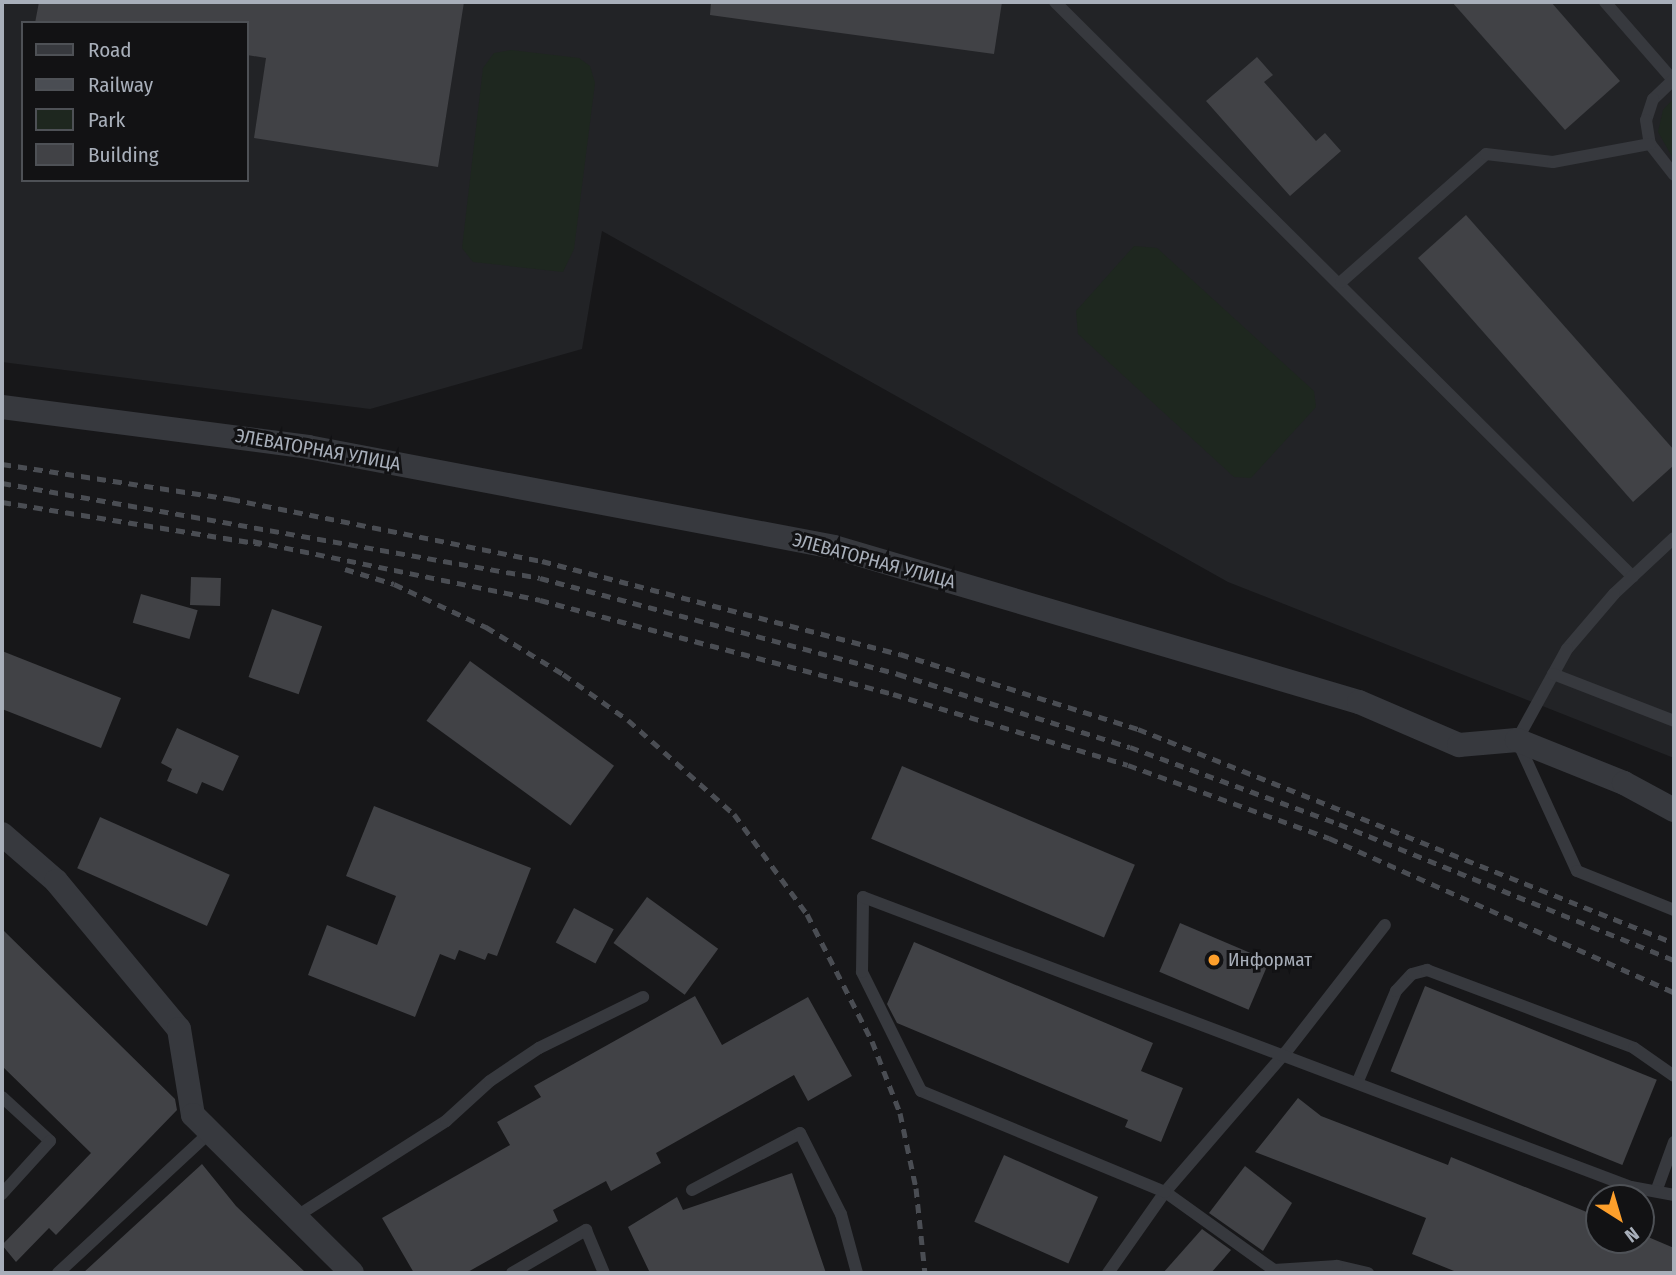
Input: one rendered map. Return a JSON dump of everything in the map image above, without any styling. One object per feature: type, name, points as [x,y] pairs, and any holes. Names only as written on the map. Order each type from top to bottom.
[{"type":"street","name":"ЭЛЕВАТОРНАЯ УЛИЦА","points":[[2,407],[308,447],[834,547],[1359,702],[1459,745],[1517,740],[1624,783],[1674,810]]},
{"type":"street","points":[[2,834],[57,881],[179,1029],[192,1115],[298,1216],[352,1273]]},
{"type":"lane","points":[[1055,2],[1340,282],[1633,577]]},
{"type":"lane","points":[[1605,2],[1674,79],[1653,99],[1646,120],[1650,144],[1674,174]]},
{"type":"lane","points":[[1340,282],[1486,154],[1553,163],[1650,144]]},
{"type":"lane","points":[[1674,538],[1633,577],[1567,649],[1517,740],[1577,871],[1674,910]]},
{"type":"lane","points":[[1553,674],[1674,721]]},
{"type":"lane","points":[[1368,1273],[1337,1266],[1274,1270],[1165,1192],[921,1091],[862,972],[863,897],[1286,1052],[1631,1187],[1657,1189],[1674,1195]]},
{"type":"lane","points":[[1108,1273],[1165,1192],[1286,1052],[1385,925]]},
{"type":"lane","points":[[1358,1081],[1396,991],[1412,974],[1427,970],[1634,1048],[1674,1076]]},
{"type":"lane","points":[[298,1216],[446,1121],[490,1081],[539,1048],[643,997]]},
{"type":"lane","points":[[2,1097],[50,1141],[2,1194]]},
{"type":"lane","points":[[58,1273],[210,1132]]},
{"type":"lane","points":[[692,1190],[800,1133],[841,1214],[857,1273]]},
{"type":"lane","points":[[1657,1189],[1674,1142]]},
{"type":"lane","points":[[512,1273],[586,1230],[604,1273]]},
{"type":"shaded area","points":[[2,2],[1674,2],[1674,758],[1228,582],[602,231],[582,349],[370,409],[2,362]]},
{"type":"green space","points":[[511,50],[579,58],[590,66],[595,83],[574,249],[563,272],[473,262],[462,248],[483,68],[494,53]]},
{"type":"green space","points":[[1674,98],[1674,160],[1658,132],[1663,110]]},
{"type":"green space","points":[[1134,246],[1157,248],[1314,391],[1316,407],[1251,478],[1234,477],[1078,334],[1076,311]]},
{"type":"building","points":[[39,2],[464,2],[438,167],[254,138],[266,58],[248,55],[248,21],[35,21]]},
{"type":"building","points":[[711,2],[1002,2],[994,54],[710,15]]},
{"type":"building","points":[[1452,2],[1551,2],[1620,81],[1565,130]]},
{"type":"building","points":[[1257,57],[1273,75],[1264,82],[1316,141],[1325,133],[1341,151],[1290,196],[1206,101]]},
{"type":"building","points":[[1466,215],[1674,450],[1674,465],[1633,502],[1418,258]]},
{"type":"building","points":[[191,577],[221,578],[220,606],[190,605]]},
{"type":"building","points":[[141,594],[198,610],[189,639],[133,623]]},
{"type":"building","points":[[272,609],[322,626],[299,694],[249,677]]},
{"type":"building","points":[[2,651],[121,698],[101,748],[2,709]]},
{"type":"building","points":[[470,661],[614,766],[571,825],[427,721]]},
{"type":"building","points":[[177,728],[239,756],[223,791],[202,782],[197,794],[167,781],[172,769],[161,763]]},
{"type":"building","points":[[902,766],[1135,865],[1104,938],[871,839]]},
{"type":"building","points":[[374,806],[531,868],[497,956],[488,953],[485,960],[459,950],[455,960],[440,954],[415,1017],[308,975],[327,925],[377,945],[396,896],[346,876]]},
{"type":"building","points":[[100,817],[230,875],[207,926],[77,868]]},
{"type":"building","points":[[647,897],[718,949],[685,995],[613,943]]},
{"type":"building","points":[[574,908],[614,929],[595,964],[556,942]]},
{"type":"building","points":[[1180,923],[1269,961],[1249,1010],[1159,972]]},
{"type":"building","points":[[2,929],[175,1099],[177,1110],[56,1235],[49,1228],[16,1262],[2,1245],[91,1153],[2,1066]]},
{"type":"building","points":[[914,942],[1153,1043],[1141,1071],[1183,1088],[1161,1142],[1125,1127],[1128,1120],[897,1023],[887,1004]]},
{"type":"building","points":[[1425,986],[1657,1080],[1622,1165],[1391,1071]]},
{"type":"building","points":[[695,996],[722,1045],[808,997],[852,1076],[808,1101],[794,1075],[656,1153],[661,1163],[611,1191],[606,1181],[553,1210],[558,1221],[466,1273],[414,1273],[382,1218],[510,1145],[497,1122],[541,1097],[534,1086]]},
{"type":"building","points":[[1298,1098],[1321,1116],[1448,1165],[1451,1157],[1585,1211],[1585,1254],[1655,1254],[1655,1240],[1674,1248],[1674,1273],[1459,1273],[1412,1254],[1426,1218],[1255,1152]]},
{"type":"building","points":[[1004,1155],[1098,1197],[1068,1264],[974,1222]]},
{"type":"building","points":[[202,1164],[236,1206],[306,1273],[83,1273]]},
{"type":"building","points":[[1245,1166],[1292,1203],[1263,1251],[1209,1213]]},
{"type":"building","points":[[792,1173],[826,1273],[650,1273],[628,1227],[677,1197],[683,1210]]},
{"type":"building","points":[[1202,1229],[1231,1250],[1211,1273],[1163,1273]]},
{"type":"railway","points":[[2,464],[231,499],[542,561],[900,654],[1138,729],[1674,943]]},
{"type":"railway","points":[[2,483],[540,578],[898,674],[1130,747],[1339,824],[1674,960]]},
{"type":"railway","points":[[2,502],[261,544]]},
{"type":"railway","points":[[253,541],[540,600],[893,694],[1128,765],[1329,838],[1674,992]]},
{"type":"railway","points":[[345,569],[394,584],[486,627],[563,674],[628,720],[734,814],[807,914],[872,1041],[900,1113],[916,1188],[925,1273]]},
{"type":"place","name":"Информат","points":[[1214,960]]}]
